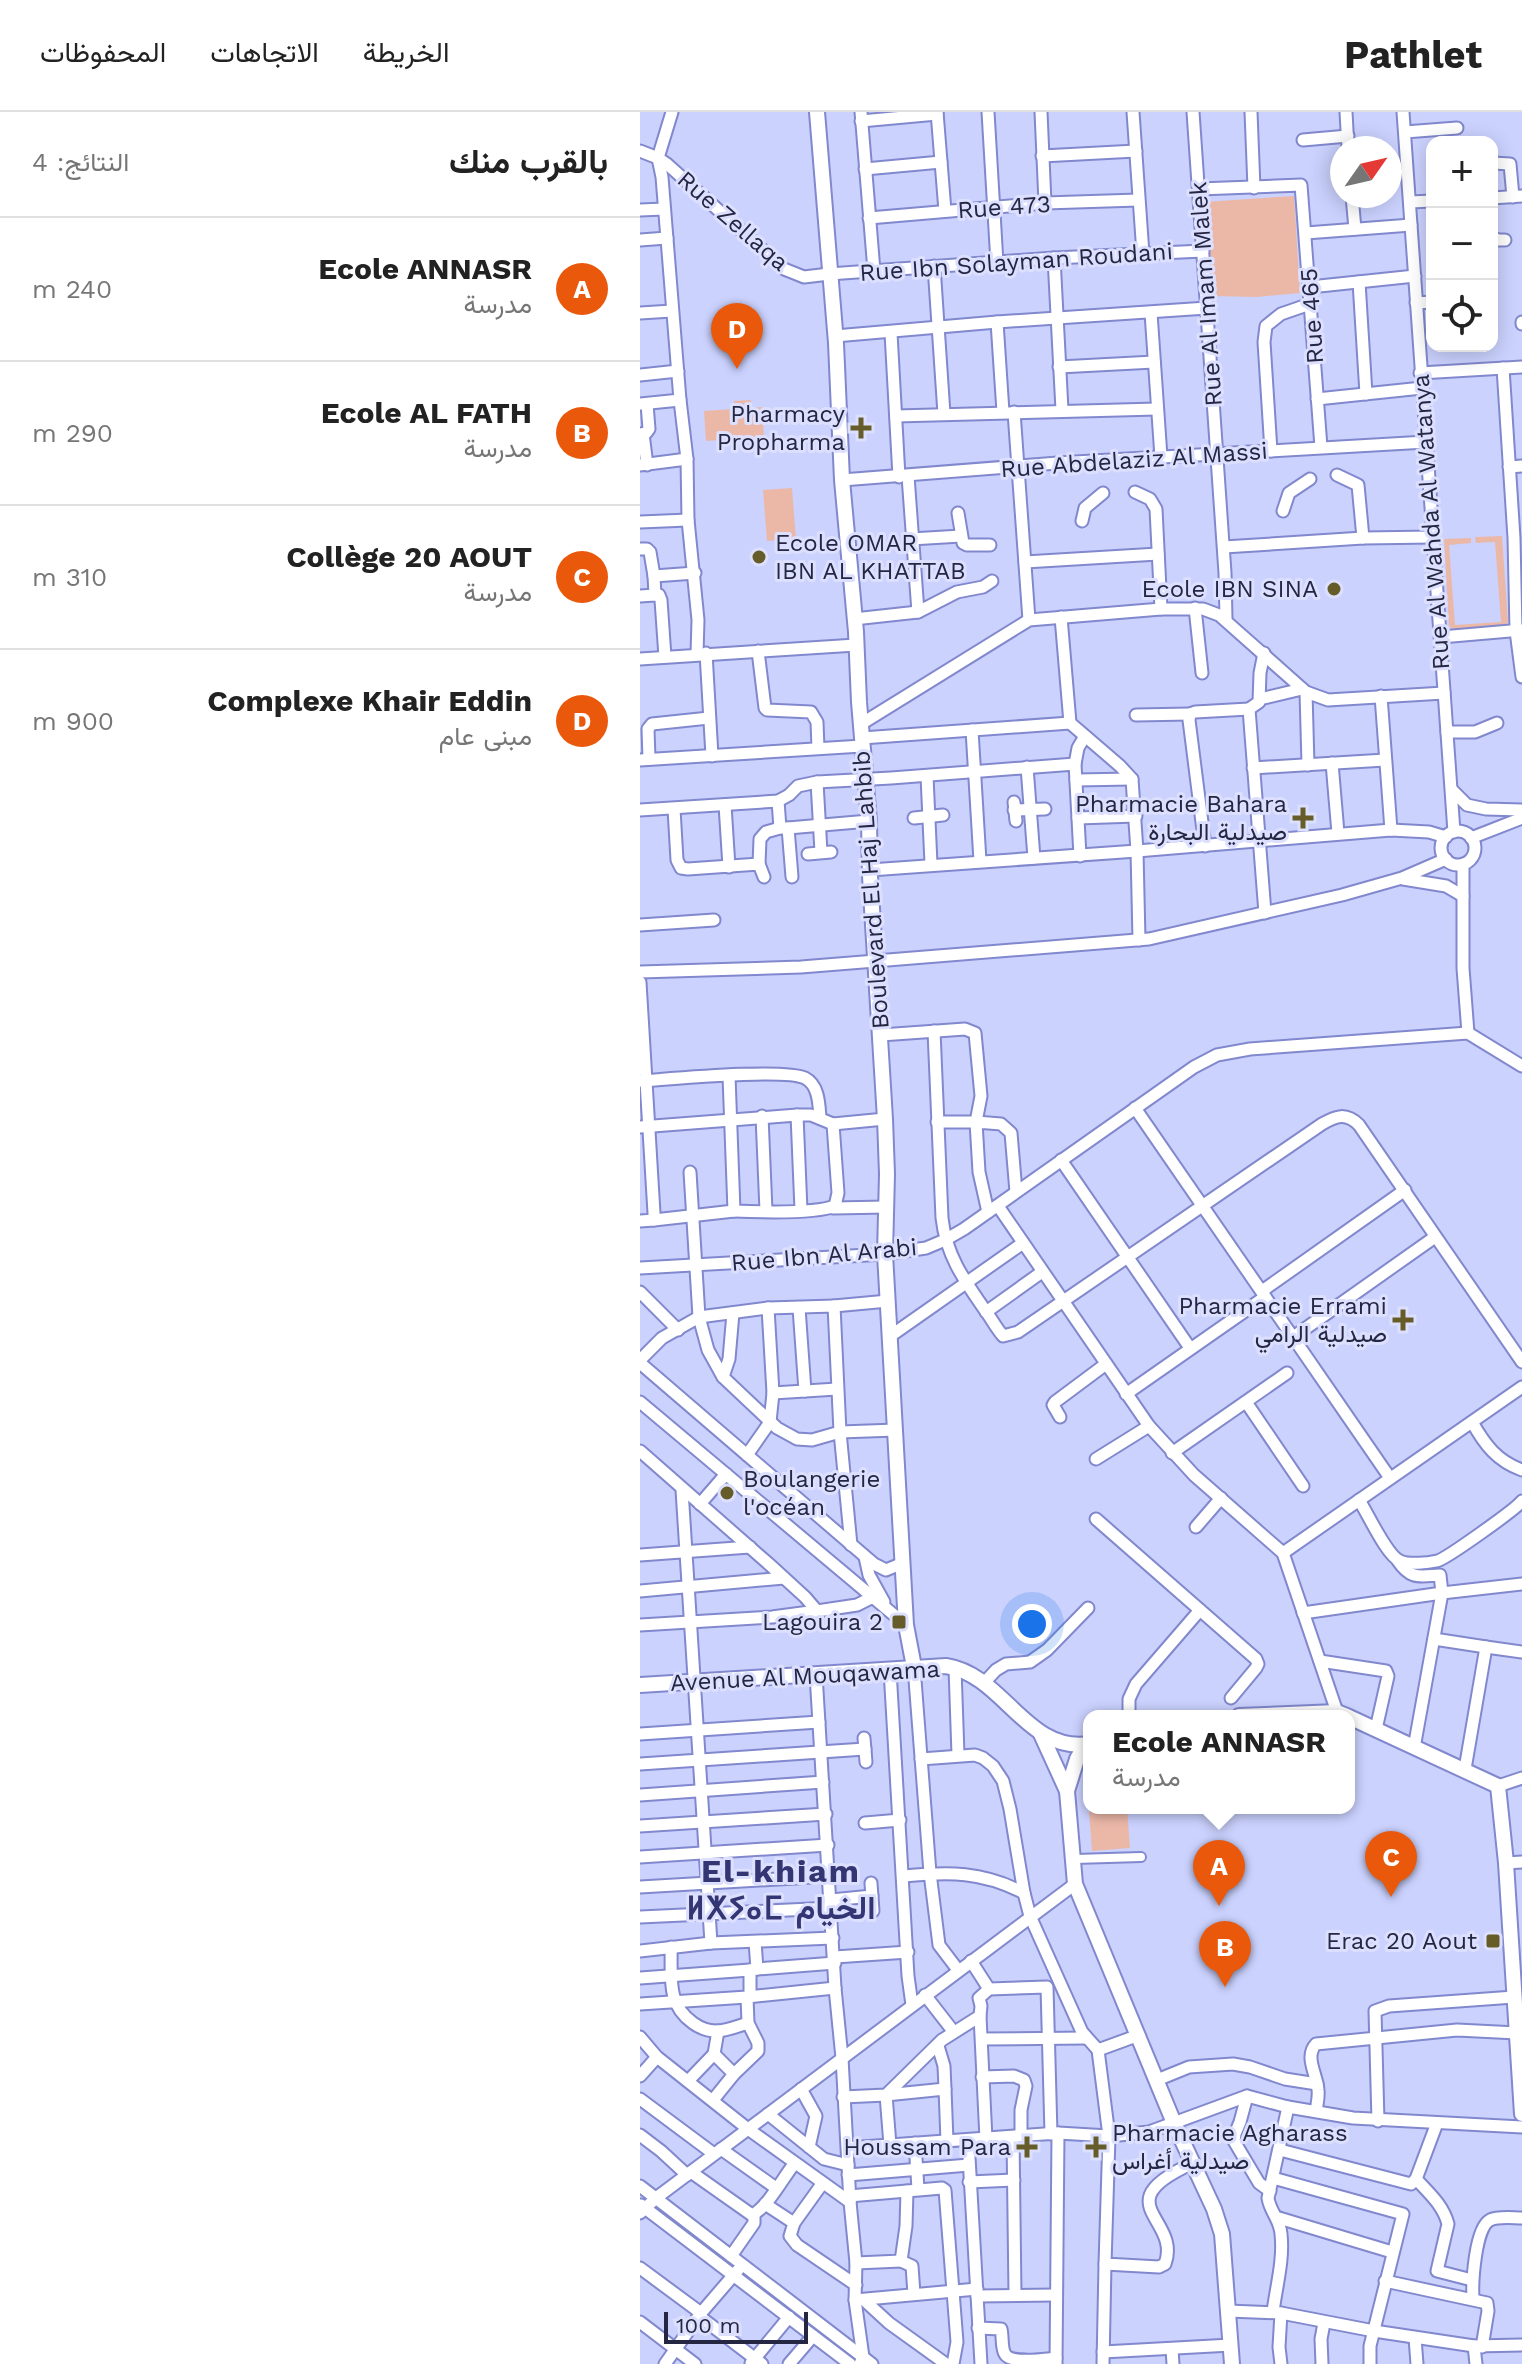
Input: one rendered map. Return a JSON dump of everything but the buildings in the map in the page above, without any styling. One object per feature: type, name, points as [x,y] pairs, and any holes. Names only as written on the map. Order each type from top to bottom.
[{"type":"street","points":[[672,112],[658,158],[687,459],[688,520],[712,756]]},
{"type":"street","name":"Boulevard El Haj Lahbib","points":[[817,112],[869,821],[885,1119],[885,1254],[889,1337],[906,1625],[914,1667]]},
{"type":"street","points":[[988,112],[997,263]]},
{"type":"street","points":[[1041,112],[1045,203]]},
{"type":"street","points":[[1133,112],[1143,254]]},
{"type":"street","name":"Rue Al Imam Malek","points":[[1193,112],[1224,547],[1226,619]]},
{"type":"street","points":[[1199,189],[1254,188],[1251,112]]},
{"type":"street","points":[[1346,112],[1348,136]]},
{"type":"street","name":"Rue Al Wahda Al Watanya","points":[[1403,112],[1452,790],[1450,834]]},
{"type":"street","points":[[874,271],[861,116],[937,113],[945,211]]},
{"type":"street","points":[[1405,132],[1457,128]]},
{"type":"street","points":[[1303,140],[1330,141]]},
{"type":"street","name":"Rue Zellaqa","points":[[640,151],[658,158],[784,269],[804,277],[829,274]]},
{"type":"street","points":[[1042,156],[1136,151]]},
{"type":"street","points":[[865,169],[941,162]]},
{"type":"street","points":[[1498,163],[1510,164],[1518,197],[1498,198]]},
{"type":"street","name":"Rue 465","points":[[1254,188],[1301,185],[1321,447]]},
{"type":"street","name":"Rue 473","points":[[869,218],[1045,203],[1138,200]]},
{"type":"street","points":[[1410,202],[1426,201]]},
{"type":"street","points":[[1353,208],[1355,229]]},
{"type":"street","points":[[640,210],[664,209]]},
{"type":"street","points":[[1306,233],[1411,225]]},
{"type":"street","points":[[640,240],[667,238]]},
{"type":"street","points":[[1498,240],[1505,240]]},
{"type":"street","name":"Rue Ibn Solayman Roudani","points":[[829,274],[1203,251]]},
{"type":"street","points":[[1054,258],[1062,410]]},
{"type":"street","points":[[934,266],[944,414]]},
{"type":"street","points":[[1310,287],[1415,276]]},
{"type":"street","points":[[1359,282],[1366,394]]},
{"type":"street","points":[[1416,303],[1426,302]]},
{"type":"street","points":[[1271,451],[1264,342],[1266,326],[1281,314],[1310,304]]},
{"type":"street","points":[[835,336],[1207,308]]},
{"type":"street","points":[[640,313],[672,311]]},
{"type":"street","points":[[1151,313],[1161,457]]},
{"type":"street","points":[[997,322],[1018,467],[1029,620]]},
{"type":"street","points":[[891,333],[896,416],[918,612]]},
{"type":"street","points":[[1059,367],[1154,362]]},
{"type":"street","points":[[1420,373],[1522,367]]},
{"type":"street","points":[[1503,368],[1516,466],[1522,677]]},
{"type":"street","points":[[640,375],[678,371]]},
{"type":"street","points":[[1317,399],[1422,388]]},
{"type":"street","points":[[680,400],[644,404],[649,429],[641,434],[643,465],[687,459]]},
{"type":"street","points":[[896,416],[1157,409]]},
{"type":"street","name":"Rue Abdelaziz Al Massi","points":[[842,480],[1426,442]]},
{"type":"street","points":[[1337,475],[1358,485],[1363,538]]},
{"type":"street","points":[[1283,511],[1289,493],[1310,479]]},
{"type":"street","points":[[1135,492],[1154,503],[1161,609]]},
{"type":"street","points":[[1082,521],[1085,508],[1103,493]]},
{"type":"street","points":[[958,513],[965,544],[990,545]]},
{"type":"street","points":[[640,522],[688,520]]},
{"type":"street","points":[[911,539],[961,536]]},
{"type":"street","points":[[1224,547],[1433,537]]},
{"type":"street","points":[[640,549],[650,552],[655,595]]},
{"type":"street","points":[[1025,562],[1158,554]]},
{"type":"street","points":[[654,576],[695,573]]},
{"type":"street","points":[[854,619],[918,612],[957,592],[983,587],[992,581]]},
{"type":"street","points":[[640,596],[659,595],[665,657]]},
{"type":"street","points":[[1195,608],[1202,673]]},
{"type":"street","points":[[862,736],[1029,620],[1161,609],[1195,608],[1226,619],[1304,690],[1328,700],[1444,693]]},
{"type":"street","points":[[1061,617],[1070,723],[1132,779],[1139,940]]},
{"type":"street","points":[[1441,637],[1519,630]]},
{"type":"street","points":[[640,659],[856,645]]},
{"type":"street","points":[[758,651],[765,708],[811,712],[817,722],[818,748]]},
{"type":"street","points":[[1136,715],[1249,709],[1260,699],[1259,680],[1264,653]]},
{"type":"street","points":[[1260,699],[1304,690]]},
{"type":"street","points":[[1304,690],[1308,765]]},
{"type":"street","points":[[1381,696],[1391,830]]},
{"type":"street","points":[[1249,709],[1265,913]]},
{"type":"street","points":[[1190,714],[1205,846]]},
{"type":"street","points":[[709,718],[652,724],[648,729],[644,760],[818,748],[862,736],[1070,723]]},
{"type":"street","points":[[1447,732],[1475,732],[1497,723]]},
{"type":"street","points":[[972,730],[980,861]]},
{"type":"street","points":[[1080,856],[1075,764],[1078,748],[1085,736]]},
{"type":"street","points":[[1253,768],[1385,760]]},
{"type":"street","points":[[1332,763],[1338,833]]},
{"type":"street","points":[[640,810],[778,801],[798,786],[817,782],[1075,764]]},
{"type":"street","points":[[1027,767],[1034,858]]},
{"type":"street","points":[[927,776],[931,864]]},
{"type":"street","points":[[1076,780],[1132,779]]},
{"type":"street","points":[[808,854],[826,852],[819,825],[817,782]]},
{"type":"street","points":[[1452,790],[1467,805],[1522,810]]},
{"type":"street","points":[[778,801],[792,877]]},
{"type":"street","points":[[725,805],[729,867]]},
{"type":"street","points":[[674,809],[677,860],[681,868],[759,864]]},
{"type":"street","points":[[1015,811],[1045,810]]},
{"type":"street","points":[[1078,818],[1136,816]]},
{"type":"street","points":[[914,818],[943,817]]},
{"type":"street","points":[[1471,838],[1522,818]]},
{"type":"street","points":[[764,877],[759,864],[760,839],[766,832],[869,821]]},
{"type":"street","points":[[870,870],[1391,830],[1464,832],[1475,846],[1473,856],[1463,864],[1453,864],[1446,859],[1442,845],[1450,834]]},
{"type":"street","points":[[640,972],[758,969],[1139,940],[1218,925],[1342,895],[1402,878],[1446,859]]},
{"type":"street","points":[[1463,864],[1463,968],[1468,1033],[1522,1066]]},
{"type":"street","points":[[1402,878],[1446,886],[1463,896]]},
{"type":"street","points":[[640,925],[714,920]]},
{"type":"street","points":[[640,982],[644,1127],[654,1220]]},
{"type":"street","points":[[881,1035],[965,1029],[975,1033],[981,1096],[976,1122],[978,1164],[993,1209],[1023,1243],[1149,1426],[1172,1453],[1283,1553],[1320,1661],[1342,1710]]},
{"type":"street","points":[[934,1031],[945,1240],[966,1284],[1001,1334],[1011,1336],[1322,1124],[1342,1116],[1359,1125],[1522,1362]]},
{"type":"street","name":"Rue Ibn Al Arabi","points":[[640,1268],[885,1254],[926,1248],[945,1240],[993,1209],[1206,1060],[1230,1052],[1282,1045],[1468,1033]]},
{"type":"street","points":[[642,1081],[771,1075],[805,1078],[814,1085],[820,1118]]},
{"type":"street","points":[[729,1076],[734,1211]]},
{"type":"street","points":[[1135,1108],[1390,1478]]},
{"type":"street","points":[[644,1127],[762,1116],[797,1115],[820,1118],[833,1124],[885,1119]]},
{"type":"street","points":[[797,1115],[801,1210]]},
{"type":"street","points":[[762,1116],[766,1211]]},
{"type":"street","points":[[937,1122],[1001,1124],[1011,1133],[1016,1192]]},
{"type":"street","points":[[833,1124],[838,1193],[833,1208]]},
{"type":"street","points":[[1061,1160],[1190,1348]]},
{"type":"street","points":[[690,1172],[699,1317],[708,1350],[723,1377],[770,1422],[797,1439],[812,1440],[840,1432],[896,1430]]},
{"type":"street","points":[[1126,1394],[1405,1190]]},
{"type":"street","points":[[640,1221],[734,1211],[887,1207]]},
{"type":"street","points":[[1292,1338],[1435,1237]]},
{"type":"street","points":[[889,1337],[1023,1243]]},
{"type":"street","points":[[986,1312],[1042,1272]]},
{"type":"street","points":[[640,1292],[678,1330]]},
{"type":"street","points":[[888,1301],[768,1308],[699,1317],[662,1338],[640,1362],[865,1557],[886,1570],[903,1563]]},
{"type":"street","points":[[834,1306],[840,1432],[851,1545]]},
{"type":"street","points":[[747,1455],[770,1422],[773,1393],[768,1308]]},
{"type":"street","points":[[799,1308],[805,1391]]},
{"type":"street","points":[[723,1377],[731,1343],[733,1313]]},
{"type":"street","points":[[1060,1417],[1053,1405],[1055,1402],[1106,1364]]},
{"type":"street","points":[[1172,1453],[1287,1373]]},
{"type":"street","points":[[1283,1553],[1522,1387]]},
{"type":"street","points":[[773,1393],[837,1389]]},
{"type":"street","points":[[640,1402],[906,1625]]},
{"type":"street","points":[[1246,1402],[1303,1486]]},
{"type":"street","points":[[1472,1422],[1493,1454],[1522,1470]]},
{"type":"street","points":[[1096,1459],[1149,1426]]},
{"type":"street","points":[[640,1451],[750,1547],[817,1611]]},
{"type":"street","points":[[640,1469],[657,1467]]},
{"type":"street","points":[[700,1504],[726,1474]]},
{"type":"street","points":[[682,1490],[711,1943]]},
{"type":"street","points":[[1196,1527],[1221,1498]]},
{"type":"street","points":[[1359,1500],[1390,1552],[1408,1574],[1440,1575]]},
{"type":"street","points":[[1398,1561],[1439,1561],[1510,1513],[1522,1501]]},
{"type":"street","points":[[1096,1519],[1256,1659],[1258,1664],[1231,1698]]},
{"type":"street","points":[[640,1555],[750,1547]]},
{"type":"street","points":[[865,1557],[873,1583],[889,1610]]},
{"type":"street","points":[[1414,1748],[1442,1593],[1439,1561]]},
{"type":"street","points":[[640,1591],[784,1578]]},
{"type":"street","points":[[1303,1613],[1522,1584]]},
{"type":"street","points":[[640,1625],[772,1617],[857,1605],[873,1597]]},
{"type":"street","points":[[983,1684],[1006,1664],[1030,1662],[1047,1650],[1088,1608]]},
{"type":"street","points":[[1129,1710],[1129,1699],[1136,1684],[1200,1610]]},
{"type":"street","points":[[1434,1639],[1522,1652]]},
{"type":"street","points":[[1465,1769],[1486,1647]]},
{"type":"street","points":[[1320,1661],[1386,1671],[1388,1676],[1376,1729]]},
{"type":"street","points":[[914,1667],[930,1873],[939,1945],[958,1970]]},
{"type":"street","name":"Avenue Al Mouqawama","points":[[640,1685],[914,1667],[955,1668],[983,1684],[1041,1734],[1054,1741],[1083,1744]]},
{"type":"street","points":[[955,1668],[958,1755]]},
{"type":"street","points":[[890,1670],[912,2005]]},
{"type":"street","points":[[816,1674],[856,2285],[865,2362]]},
{"type":"street","points":[[1355,1720],[1498,1786],[1522,1778]]},
{"type":"street","points":[[640,1734],[819,1722]]},
{"type":"street","points":[[1041,1734],[1067,1791],[1075,1884],[1222,2234],[1232,2364]]},
{"type":"street","points":[[640,1764],[822,1753],[864,1744],[866,1762]]},
{"type":"street","points":[[1067,1791],[1083,1750]]},
{"type":"street","points":[[921,1759],[975,1755],[998,1772],[1010,1809],[1030,1916],[1086,2038],[1098,2050],[1109,2136],[1103,2358],[1231,2345]]},
{"type":"street","points":[[640,1795],[823,1782]]},
{"type":"street","points":[[1498,1786],[1516,1990],[1522,2114]]},
{"type":"street","points":[[640,1826],[826,1814]]},
{"type":"street","points":[[865,1823],[900,1820]]},
{"type":"street","points":[[640,1857],[828,1845]]},
{"type":"street","points":[[1075,1859],[1141,1857]]},
{"type":"street","points":[[1506,1863],[1522,1862]]},
{"type":"street","points":[[904,1876],[972,1874],[1024,1893]]},
{"type":"street","points":[[640,1887],[829,1876]]},
{"type":"street","points":[[865,2362],[738,2270],[642,2208],[1075,1884]]},
{"type":"street","points":[[640,1917],[831,1904],[872,1890],[873,1911]]},
{"type":"street","points":[[640,1951],[711,1943],[833,1938]]},
{"type":"street","points":[[713,2100],[758,2051],[758,2043],[748,2023],[755,1942]]},
{"type":"street","points":[[671,1947],[673,2001],[677,2009],[704,2029],[718,2031],[748,2023]]},
{"type":"street","points":[[640,1978],[753,1970],[908,1952]]},
{"type":"street","points":[[971,1961],[989,1989]]},
{"type":"street","points":[[978,2328],[1001,2329],[1006,2356],[1021,2362],[1056,2361],[1055,2133],[1047,2038],[1047,1987],[1055,1973]]},
{"type":"street","points":[[986,2139],[982,2009],[979,1998],[989,1989],[1047,1987]]},
{"type":"street","points":[[640,2004],[835,1988]]},
{"type":"street","points":[[1378,2121],[1374,2015],[1379,2008],[1516,1990]]},
{"type":"street","points":[[925,1995],[953,2031]]},
{"type":"street","points":[[886,2095],[953,2031],[980,2016]]},
{"type":"street","points":[[1316,2111],[1318,2095],[1312,2067],[1312,2046],[1457,2030],[1518,2030]]},
{"type":"street","points":[[688,2081],[714,2054],[718,2031]]},
{"type":"street","points":[[1098,2050],[1139,2035]]},
{"type":"street","points":[[982,2039],[1086,2038]]},
{"type":"street","points":[[641,2040],[657,2057],[794,2164],[850,2199],[913,2190],[945,2190],[957,2342],[953,2364]]},
{"type":"street","points":[[938,2046],[943,2059],[947,2141]]},
{"type":"street","points":[[714,2054],[734,2074]]},
{"type":"street","points":[[640,2076],[657,2057]]},
{"type":"street","points":[[1157,2080],[1189,2067],[1233,2064],[1285,2079],[1317,2084]]},
{"type":"street","points":[[982,2077],[1014,2076],[1024,2080],[1026,2086],[1017,2137],[1014,2180],[1015,2295]]},
{"type":"street","points":[[801,2089],[816,2116],[809,2147]]},
{"type":"street","points":[[843,2097],[945,2089]]},
{"type":"street","points":[[886,2095],[890,2145]]},
{"type":"street","points":[[848,2148],[1055,2133],[1109,2136],[1149,2132],[1247,2096],[1288,2107],[1378,2121],[1522,2127]]},
{"type":"street","points":[[1247,2096],[1234,2141],[1259,2183],[1270,2191]]},
{"type":"street","points":[[640,2099],[776,2188]]},
{"type":"street","points":[[1281,2364],[1277,2313],[1282,2235],[1279,2218],[1269,2204],[1288,2107]]},
{"type":"street","points":[[768,2114],[824,2159],[848,2170],[969,2165]]},
{"type":"street","points":[[1280,2150],[1407,2185],[1416,2179],[1437,2123]]},
{"type":"street","points":[[640,2135],[689,2174],[754,2215]]},
{"type":"street","points":[[968,2140],[981,2364]]},
{"type":"street","points":[[901,2261],[917,2169],[915,2143]]},
{"type":"street","points":[[1105,2264],[1159,2267],[1165,2264],[1167,2244],[1153,2216],[1150,2194],[1167,2175],[1193,2163]]},
{"type":"street","points":[[731,2256],[754,2223],[754,2215],[794,2164]]},
{"type":"street","points":[[1273,2178],[1403,2213],[1370,2346],[1370,2364]]},
{"type":"street","points":[[1416,2179],[1440,2205],[1447,2218],[1437,2271],[1472,2280]]},
{"type":"street","points":[[969,2182],[1014,2180]]},
{"type":"street","points":[[822,2184],[794,2223],[790,2236],[797,2245],[856,2285]]},
{"type":"street","points":[[640,2186],[731,2256],[738,2270],[789,2317],[850,2364]]},
{"type":"street","points":[[765,2204],[794,2223]]},
{"type":"street","points":[[1279,2218],[1392,2252]]},
{"type":"street","points":[[1473,2299],[1472,2280],[1480,2238],[1488,2221],[1522,2218]]},
{"type":"street","points":[[856,2263],[907,2262],[912,2266],[914,2294]]},
{"type":"street","points":[[665,2364],[700,2314],[738,2270]]},
{"type":"street","points":[[642,2273],[700,2314],[756,2362],[789,2317]]},
{"type":"street","points":[[1385,2281],[1485,2302],[1488,2305],[1476,2364]]},
{"type":"street","points":[[860,2300],[953,2290],[1056,2295]]},
{"type":"street","points":[[860,2300],[931,2360],[946,2364]]},
{"type":"street","points":[[1228,2311],[1277,2313],[1478,2346],[1522,2345]]},
{"type":"street","points":[[640,2322],[695,2364]]},
{"type":"street","points":[[1322,2364],[1324,2323]]},
{"type":"street","points":[[789,2364],[813,2336]]},
{"type":"street","points":[[1415,2338],[1417,2364]]},
{"type":"street","points":[[1172,2349],[1173,2364]]},
{"type":"shaded area","points":[[1294,196],[1300,293],[1257,297],[1211,296],[1204,202]]},
{"type":"shaded area","points":[[751,400],[751,408],[762,407],[764,437],[706,441],[704,411],[734,409],[734,401]]},
{"type":"shaded area","points":[[792,488],[796,539],[767,541],[763,490]]},
{"type":"shaded area","points":[[1502,536],[1508,622],[1503,627],[1455,631],[1449,626],[1444,539],[1471,538],[1471,543],[1449,545],[1455,625],[1501,622],[1495,542],[1476,543],[1475,537]]},
{"type":"shaded area","points":[[1089,1814],[1127,1814],[1130,1848],[1092,1851]]},
{"type":"place","name":"Complexe Khair Eddin","points":[[737,369]]},
{"type":"place","name":"Pharmacy Propharma","points":[[861,428]]},
{"type":"place","name":"Ecole OMAR IBN AL KHATTAB","points":[[759,557]]},
{"type":"place","name":"Ecole IBN SINA","points":[[1334,589]]},
{"type":"place","name":"Pharmacie Bahara صيدلية البحارة","points":[[1303,818]]},
{"type":"place","name":"Pharmacie Errami صيدلية الرامي","points":[[1403,1320]]},
{"type":"place","name":"Boulangerie l'océan","points":[[727,1493]]},
{"type":"place","name":"Lagouira 2","points":[[899,1622]]},
{"type":"place","name":"Collège 20 AOUT","points":[[1391,1897]]},
{"type":"place","name":"Ecole ANNASR","points":[[1219,1906]]},
{"type":"place","name":"Erac 20 Aout","points":[[1493,1941]]},
{"type":"place","name":"Ecole AL FATH","points":[[1225,1987]]},
{"type":"place","name":"Houssam Para","points":[[1027,2147]]},
{"type":"place","name":"Pharmacie Agharass صيدلية أغراس","points":[[1096,2147]]},
{"type":"district","name":"El-khiam ⵍⵅⵢⴰⵎ الخيام","points":[[781,1890]]}]
